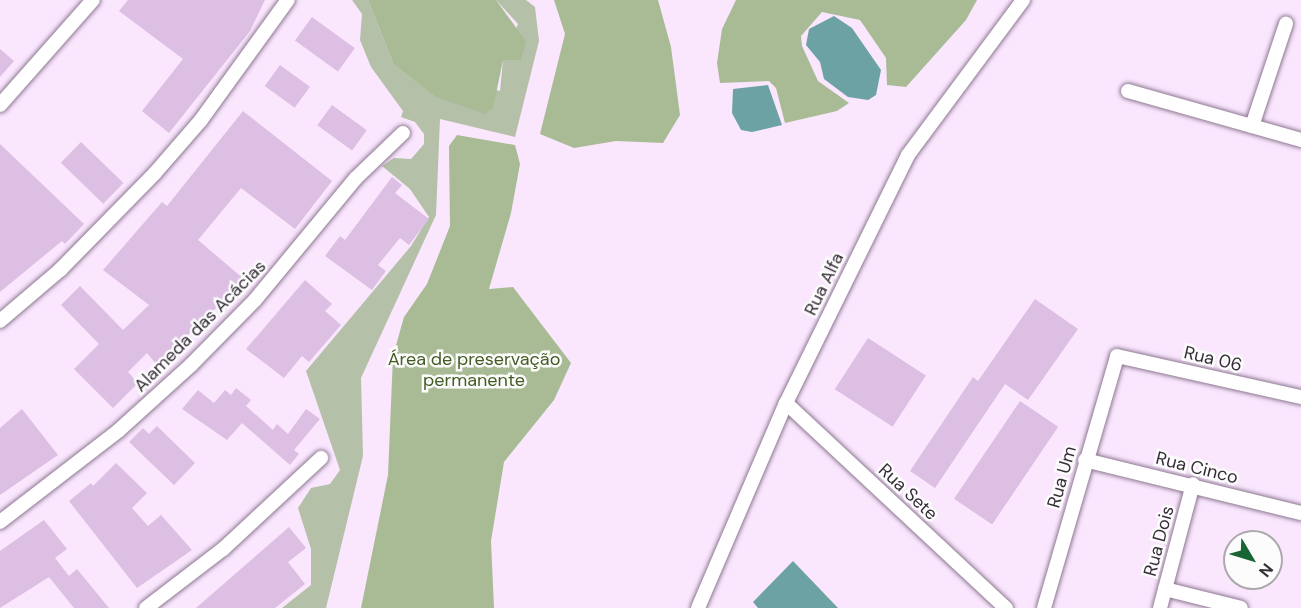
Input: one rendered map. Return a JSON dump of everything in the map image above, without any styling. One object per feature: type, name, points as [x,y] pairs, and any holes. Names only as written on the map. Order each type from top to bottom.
[{"type":"street","points":[[0,105],[93,0]]},
{"type":"street","points":[[0,321],[60,270],[155,173],[201,120],[288,0]]},
{"type":"street","name":"Rua Alfa","points":[[698,608],[786,403],[908,154],[1023,0]]},
{"type":"street","points":[[1252,126],[1287,24]]},
{"type":"street","points":[[1128,91],[1301,140]]},
{"type":"street","name":"Alameda das Acácias","points":[[0,522],[118,431],[191,365],[262,292],[356,178],[403,133]]},
{"type":"street","name":"Rua 06","points":[[1117,356],[1301,397]]},
{"type":"street","name":"Rua Um","points":[[1044,608],[1117,356]]},
{"type":"street","name":"Rua Sete","points":[[786,403],[1006,608]]},
{"type":"street","points":[[146,608],[223,549],[321,458]]},
{"type":"street","name":"Rua Cinco","points":[[1085,460],[1193,484],[1301,513]]},
{"type":"street","name":"Rua Dois","points":[[1160,608],[1193,484]]},
{"type":"street","points":[[1165,590],[1241,608]]},
{"type":"shaded area","points":[[352,0],[368,0],[393,63],[500,91],[503,60],[518,24],[496,0],[526,0],[535,7],[539,41],[515,137],[440,119],[436,215],[361,378],[363,456],[326,608],[282,608],[311,585],[311,549],[298,508],[311,488],[330,484],[340,470],[306,371],[411,246],[429,217],[410,189],[382,166],[394,158],[411,159],[424,144],[424,134],[415,122],[401,117],[403,111],[371,67],[360,40],[362,14]]},
{"type":"shaded area","points":[[834,16],[852,28],[881,70],[876,95],[868,100],[848,97],[824,79],[820,62],[806,45],[809,29]]},
{"type":"shaded area","points":[[768,85],[782,125],[752,132],[741,130],[732,113],[733,89]]},
{"type":"shaded area","points":[[793,561],[838,608],[758,608],[753,602]]},
{"type":"green space","points":[[368,0],[496,0],[526,41],[521,60],[503,60],[493,108],[485,114],[436,97],[393,63]]},
{"type":"green space","points":[[554,0],[658,0],[671,47],[680,115],[663,143],[616,141],[574,148],[540,134],[565,34]]},
{"type":"green space","points":[[736,0],[977,0],[966,20],[906,87],[887,85],[886,58],[860,20],[822,12],[801,36],[802,46],[818,81],[849,103],[837,111],[785,123],[776,88],[769,81],[720,83],[717,63],[722,29]]},
{"type":"green space","name":"Área de preservação permanente","points":[[457,135],[515,145],[520,164],[511,213],[489,289],[513,287],[571,363],[554,400],[504,462],[491,541],[494,608],[361,608],[388,475],[393,356],[404,317],[427,284],[450,226],[449,146]]},
{"type":"building","points":[[128,0],[265,0],[250,31],[169,133],[142,111],[183,59],[119,11]]},
{"type":"building","points":[[312,17],[355,48],[338,72],[295,40]]},
{"type":"building","points":[[0,49],[14,61],[0,77]]},
{"type":"building","points":[[280,65],[310,87],[295,108],[265,86]]},
{"type":"building","points":[[332,105],[367,130],[352,151],[317,125]]},
{"type":"building","points":[[243,111],[332,181],[295,229],[241,188],[198,240],[245,280],[157,365],[147,353],[128,372],[138,383],[113,408],[74,369],[99,344],[61,305],[80,286],[123,330],[149,305],[103,270],[162,202],[167,206]]},
{"type":"building","points":[[81,142],[123,183],[103,204],[61,163]]},
{"type":"building","points":[[0,144],[84,224],[65,244],[62,241],[0,292]]},
{"type":"building","points":[[392,177],[402,185],[395,193],[429,219],[409,245],[400,238],[378,265],[386,271],[372,290],[325,256],[340,236],[345,240]]},
{"type":"building","points":[[305,280],[332,304],[325,311],[341,325],[309,362],[302,356],[284,378],[246,349]]},
{"type":"building","points":[[1035,299],[1078,329],[1028,400],[1005,384],[935,488],[910,471],[973,377],[978,381]]},
{"type":"building","points":[[868,338],[926,376],[893,427],[835,389]]},
{"type":"building","points":[[236,388],[251,400],[246,406],[273,430],[277,424],[288,434],[306,409],[320,419],[294,450],[299,454],[290,465],[242,423],[227,440],[182,409],[198,390],[214,403],[225,390],[231,395]]},
{"type":"building","points":[[1020,401],[1058,427],[992,525],[954,499]]},
{"type":"building","points":[[22,409],[58,455],[0,495],[0,428]]},
{"type":"building","points":[[157,426],[195,463],[174,485],[129,442],[143,428],[149,434]]},
{"type":"building","points":[[116,463],[147,493],[132,508],[148,526],[161,515],[192,550],[137,588],[69,501],[91,483],[93,486]]},
{"type":"building","points":[[44,520],[67,549],[55,558],[69,576],[77,569],[109,608],[74,608],[49,577],[0,608],[0,551]]},
{"type":"building","points":[[289,527],[306,548],[288,562],[305,584],[275,608],[196,608]]}]
